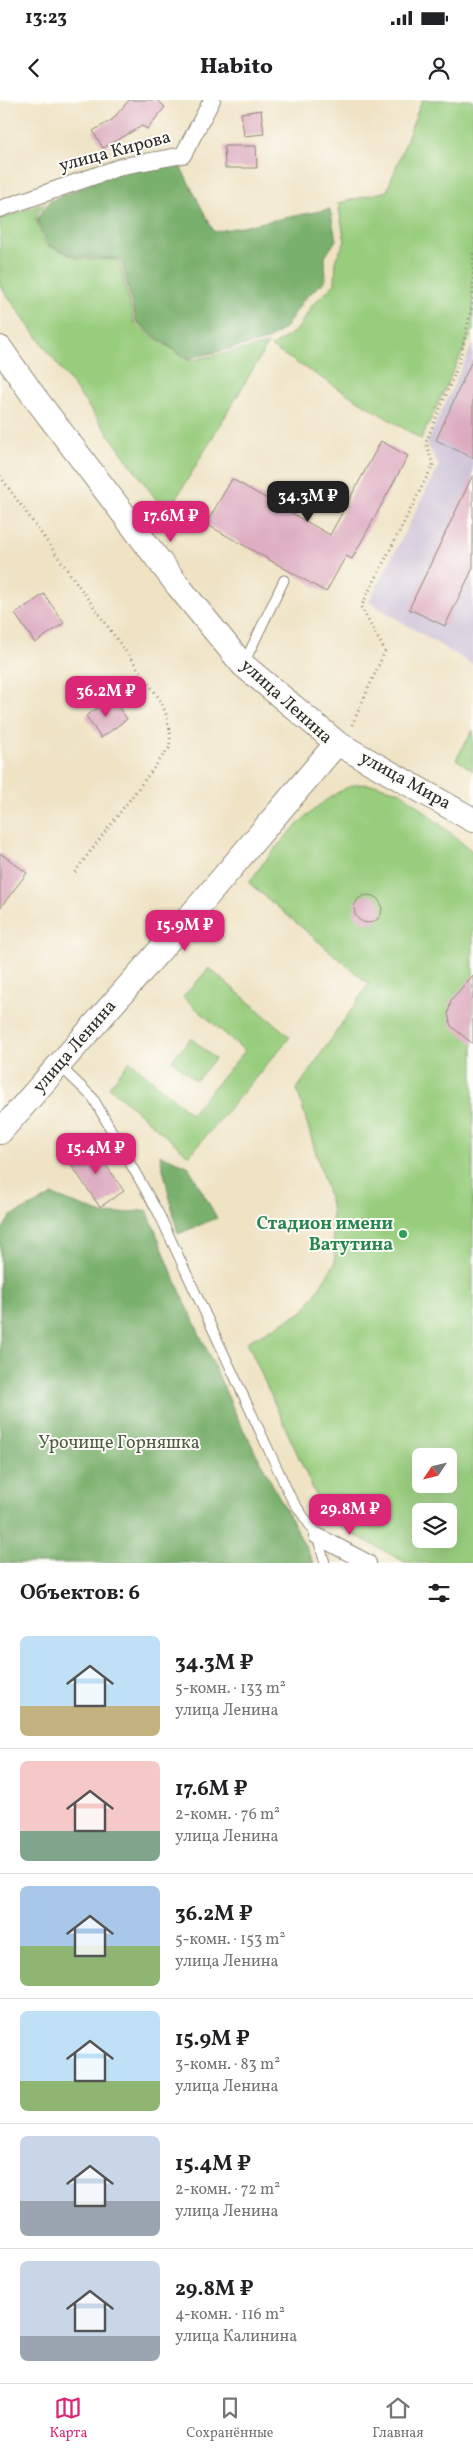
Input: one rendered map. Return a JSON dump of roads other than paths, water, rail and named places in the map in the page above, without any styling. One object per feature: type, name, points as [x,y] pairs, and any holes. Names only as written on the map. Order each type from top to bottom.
[{"type":"main road","name":"улица Ленина","points":[[0,348],[33,395],[179,588],[243,665],[337,743],[198,907],[0,1132]]},
{"type":"main road","name":"улица Мира","points":[[337,743],[473,820]]},
{"type":"street","name":"улица Кирова","points":[[0,209],[123,166],[183,155],[212,100]]},
{"type":"street","points":[[317,1536],[368,1563]]},
{"type":"lane","points":[[243,665],[284,580]]},
{"type":"lane","points":[[59,1065],[93,1098],[159,1214],[290,1498],[317,1536],[325,1563]]},
{"type":"place","name":"Стадион имени Ватутина","points":[[403,1234]]},
{"type":"park label","name":"Урочище Горняшка","points":[[119,1443]]}]
